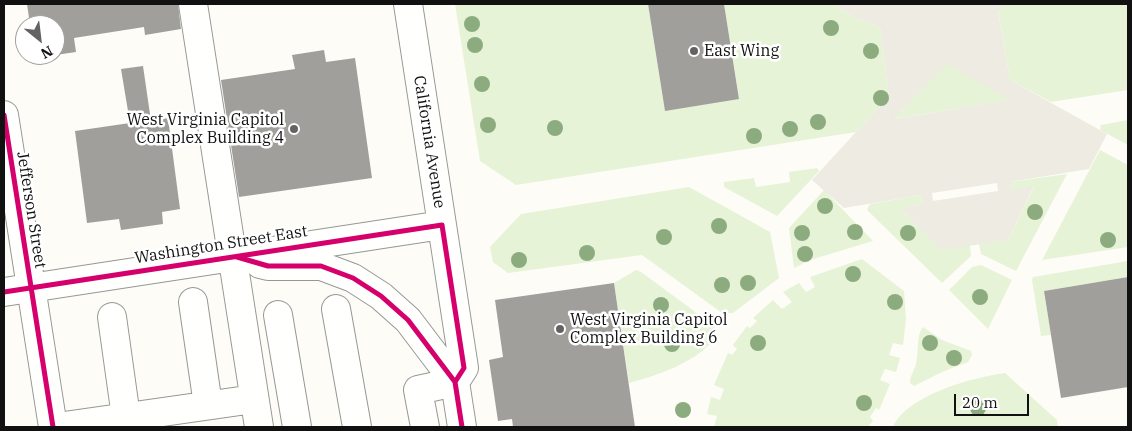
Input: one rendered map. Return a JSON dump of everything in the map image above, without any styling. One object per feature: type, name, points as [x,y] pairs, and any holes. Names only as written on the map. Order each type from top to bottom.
[{"type":"street","points":[[193,4],[259,427]]},
{"type":"street","name":"California Avenue","points":[[408,4],[464,368],[455,382],[462,427]]},
{"type":"street","name":"Jefferson Street","points":[[4,121],[55,427]]},
{"type":"street","name":"Washington Street East","points":[[4,292],[442,225]]},
{"type":"street","points":[[232,256],[268,266],[322,266],[353,278],[380,296],[408,320],[455,382],[418,390],[425,427]]},
{"type":"street","points":[[192,414],[193,302]]},
{"type":"street","points":[[336,309],[357,427]]},
{"type":"street","points":[[278,315],[296,427]]},
{"type":"street","points":[[112,317],[126,417]]},
{"type":"street","points":[[55,427],[126,417],[192,414],[254,398]]},
{"type":"green space","points":[[455,4],[648,4],[665,110],[739,98],[724,4],[832,4],[850,15],[880,28],[889,96],[856,132],[516,185],[480,161]]},
{"type":"green space","points":[[1006,4],[1128,4],[1128,90],[1051,102],[1010,80],[998,10]]},
{"type":"green space","points":[[947,63],[1011,100],[894,119]]},
{"type":"green space","points":[[1128,120],[1128,145],[1100,130],[1101,125]]},
{"type":"green space","points":[[1100,150],[1128,165],[1128,247],[1042,260]]},
{"type":"green space","points":[[817,168],[819,171],[777,216],[724,187],[724,182],[754,178],[756,187],[790,182],[789,172]]},
{"type":"green space","points":[[1067,174],[1016,271],[981,254],[979,244],[1008,240],[1034,187],[1011,190],[1010,182]]},
{"type":"green space","points":[[689,187],[770,232],[779,278],[733,313],[722,313],[642,255],[508,273],[493,262],[490,247],[521,214]]},
{"type":"green space","points":[[824,190],[873,241],[810,260],[794,268],[789,228]]},
{"type":"green space","points":[[921,195],[923,204],[900,208],[941,249],[970,245],[971,256],[942,283],[867,210],[870,204]]},
{"type":"green space","points":[[862,259],[904,291],[906,319],[903,345],[893,343],[889,355],[900,358],[896,372],[885,369],[880,380],[890,384],[879,410],[876,408],[870,417],[873,421],[868,427],[714,427],[717,416],[707,414],[711,397],[720,400],[724,389],[714,385],[728,353],[732,355],[737,349],[733,345],[747,326],[750,328],[757,321],[753,318],[773,300],[782,309],[792,302],[783,292],[799,283],[806,292],[815,287],[810,277]]},
{"type":"green space","points":[[1128,261],[1128,277],[1044,291],[1051,335],[1041,336],[1033,277]]},
{"type":"green space","points":[[981,265],[1012,280],[988,329],[949,290],[972,267]]},
{"type":"green space","points":[[636,270],[713,325],[717,330],[717,337],[688,361],[653,376],[629,383],[614,283]]},
{"type":"green space","points":[[923,327],[942,340],[971,351],[972,355],[968,362],[914,386],[910,383],[910,380],[916,364],[919,335]]},
{"type":"green space","points":[[1005,373],[1057,420],[1058,427],[893,427],[912,406],[926,397],[960,383]]},
{"type":"shaded area","points":[[832,4],[1006,4],[998,11],[1010,80],[1107,134],[1089,169],[1010,182],[1011,190],[1034,186],[1008,240],[941,250],[900,208],[923,204],[921,195],[844,208],[812,180],[889,96],[880,28],[850,15]],"holes":[[[947,64],[1010,100],[895,119],[895,118]],[[997,183],[998,191],[933,201],[932,193]]]},
{"type":"building","points":[[27,4],[178,4],[181,29],[145,35],[144,27],[74,38],[76,52],[65,54],[65,15],[29,15]]},
{"type":"building","name":"East Wing","points":[[648,4],[724,4],[739,99],[665,111]]},
{"type":"building","name":"West Virginia Capitol Complex Building 4","points":[[324,50],[326,62],[355,58],[372,178],[239,197],[221,80],[295,69],[292,55]]},
{"type":"building","points":[[143,66],[151,121],[168,118],[180,209],[162,212],[163,224],[121,230],[119,219],[87,223],[75,131],[130,123],[121,69]]},
{"type":"building","points":[[1128,277],[1128,387],[1061,398],[1044,291]]},
{"type":"building","name":"West Virginia Capitol Complex Building 6","points":[[614,283],[635,427],[513,427],[512,419],[498,421],[489,360],[503,357],[495,300]]},
{"type":"cycle path","points":[[4,115],[53,427]]},
{"type":"cycle path","points":[[4,292],[442,225],[464,368],[455,382],[462,427]]},
{"type":"cycle path","points":[[237,257],[268,266],[321,266],[353,278],[381,296],[408,320],[455,382]]},
{"type":"place","name":"East Wing","points":[[694,51]]},
{"type":"place","name":"West Virginia Capitol Complex Building 4","points":[[294,129]]},
{"type":"place","name":"West Virginia Capitol Complex Building 6","points":[[560,329]]}]
